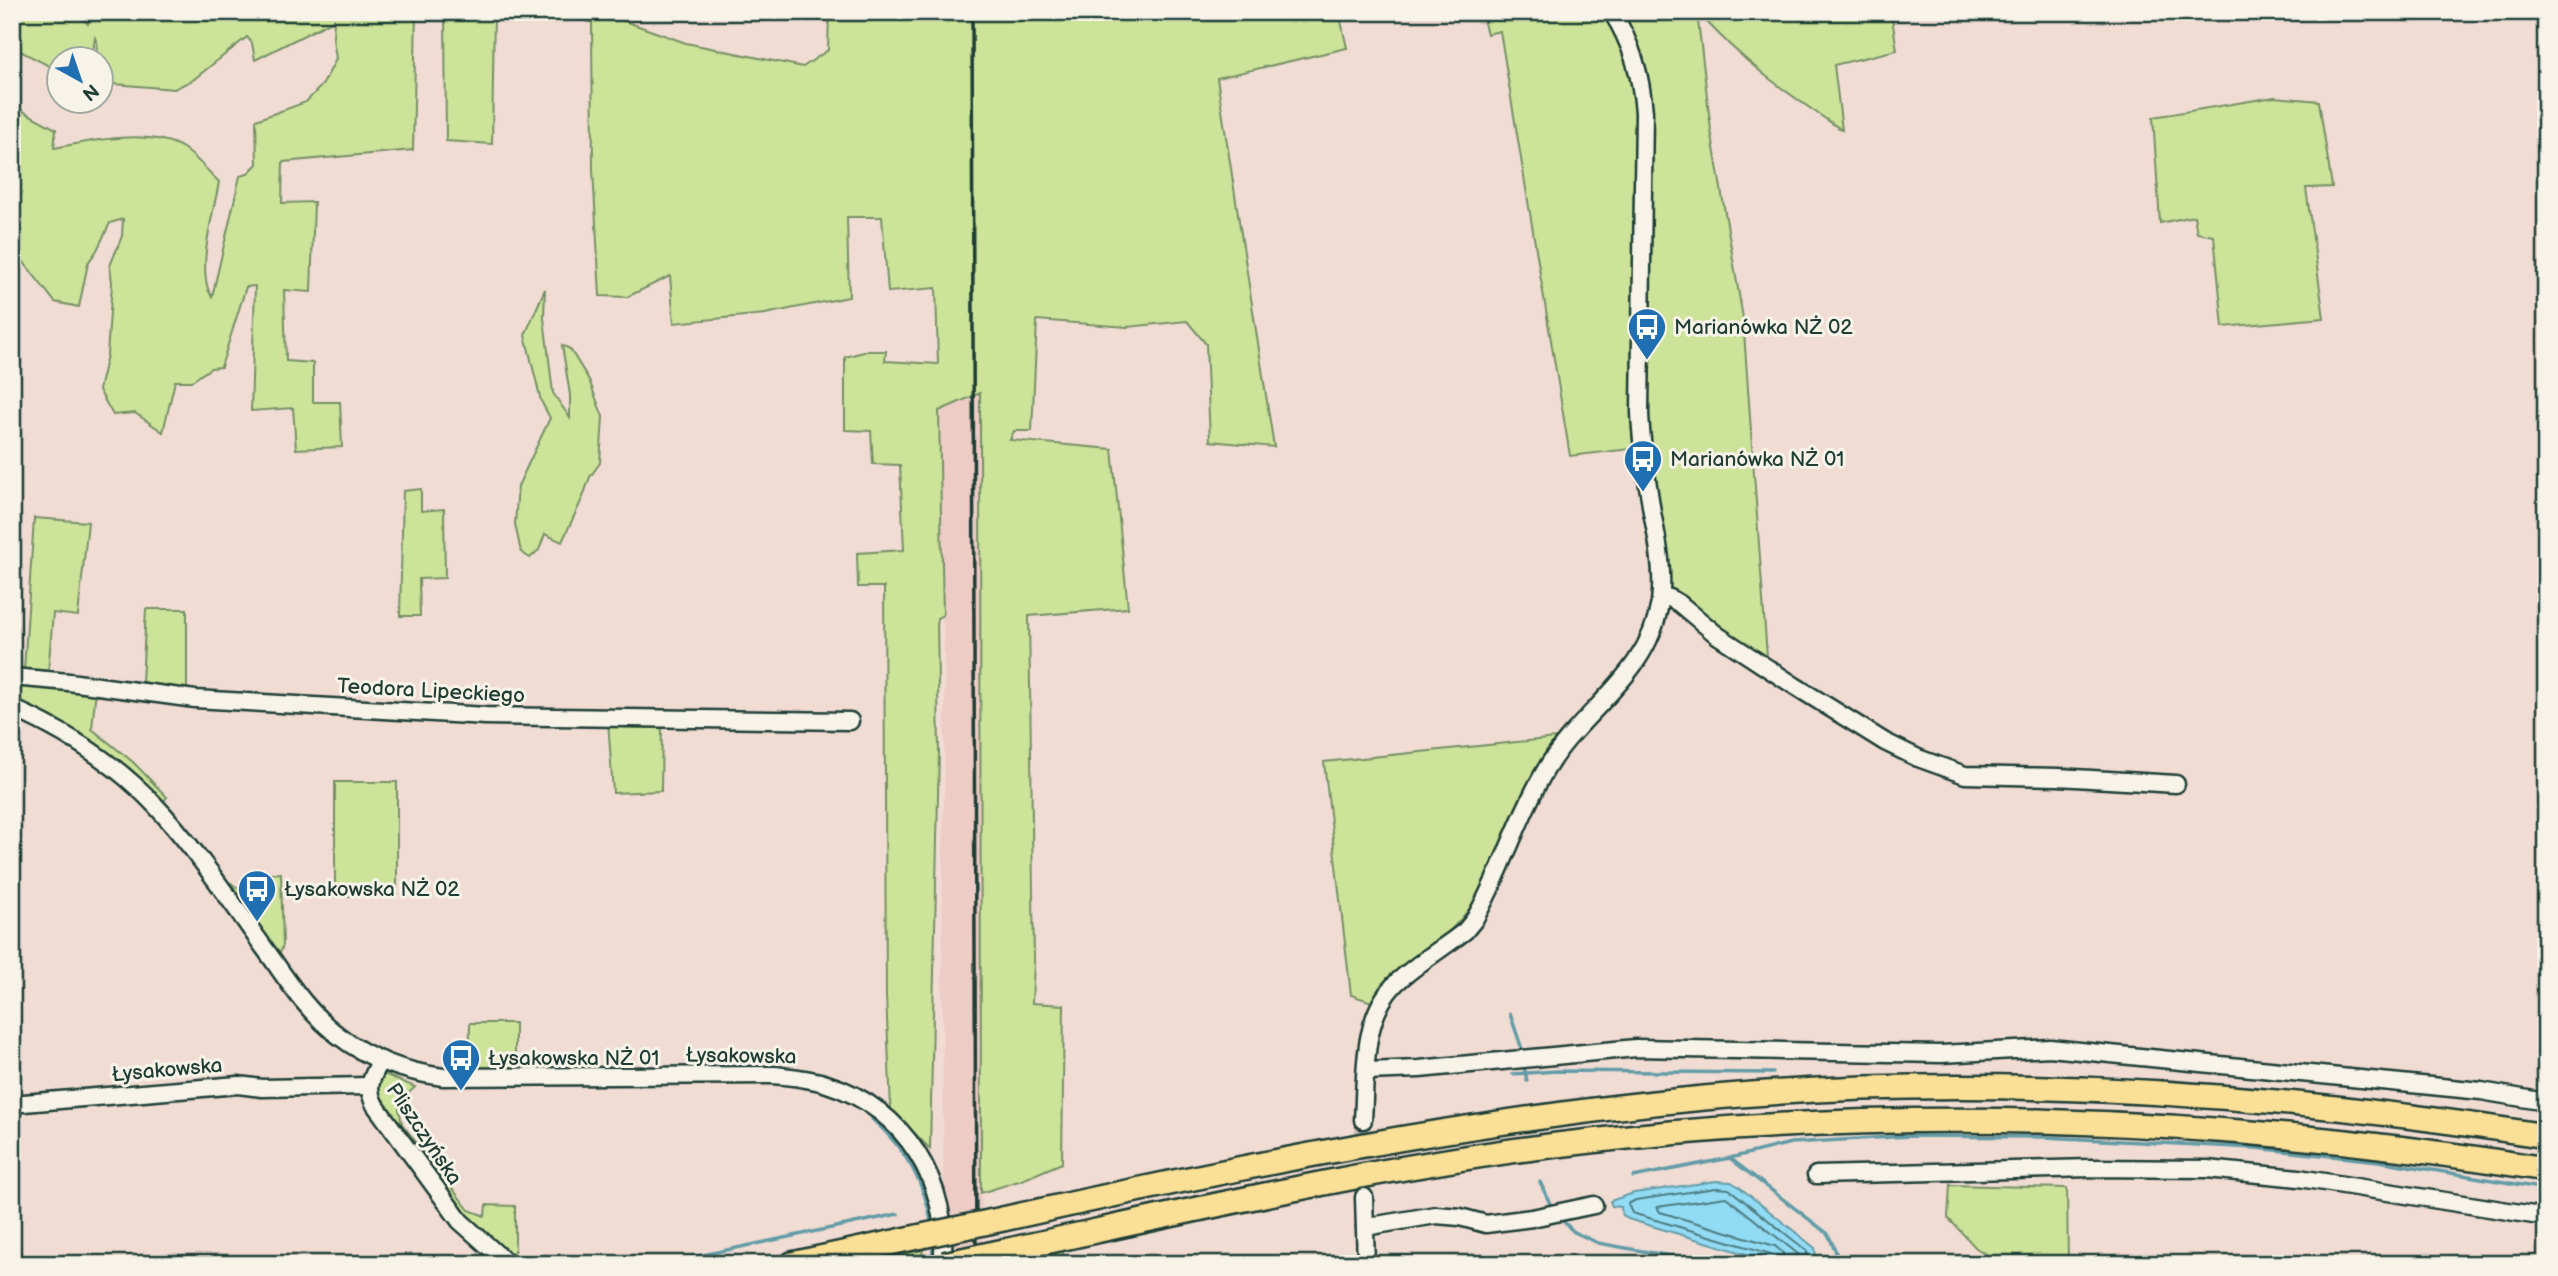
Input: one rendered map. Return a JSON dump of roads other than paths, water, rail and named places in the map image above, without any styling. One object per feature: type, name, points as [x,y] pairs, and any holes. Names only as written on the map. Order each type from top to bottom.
[{"type":"highway","points":[[792,1264],[1293,1157],[1438,1130],[1614,1107],[1786,1092],[1982,1087],[2168,1093],[2384,1112],[2546,1136]]},
{"type":"highway","points":[[943,1264],[1286,1191],[1458,1159],[1631,1137],[1796,1123],[1967,1119],[2180,1126],[2317,1137],[2546,1169]]},
{"type":"street","points":[[1363,1120],[1371,1027],[1386,996],[1402,978],[1460,935],[1474,920],[1546,769],[1569,737],[1636,664],[1652,633],[1661,596],[1659,549],[1643,457],[1640,422],[1643,99],[1637,63],[1612,12]]},
{"type":"street","points":[[1661,596],[1670,597],[1717,635],[1885,742],[1965,775],[2176,784]]},
{"type":"street","name":"Teodora Lipeckiego","points":[[12,677],[195,699],[486,716],[850,721]]},
{"type":"street","name":"Pliszczyńska","points":[[12,708],[84,747],[149,799],[203,863],[304,1003],[345,1040],[381,1060],[368,1086],[374,1105],[460,1222],[508,1264]]},
{"type":"street","points":[[1366,1071],[1419,1069],[1636,1048],[1927,1054],[2050,1048],[2481,1091],[2546,1101]]},
{"type":"street","name":"Łysakowska","points":[[381,1060],[418,1073],[456,1078],[774,1075],[806,1078],[833,1086],[875,1108],[903,1133],[919,1155],[934,1185],[941,1213],[943,1264]]},
{"type":"street","name":"Łysakowska","points":[[12,1104],[238,1085],[262,1088],[368,1086]]},
{"type":"street","points":[[1816,1175],[2091,1168],[2207,1169],[2325,1182],[2546,1217]]},
{"type":"street","points":[[1364,1197],[1366,1264]]},
{"type":"street","points":[[1365,1227],[1436,1215],[1460,1217],[1486,1224],[1594,1205]]},
{"type":"water","points":[[1716,1181],[1731,1182],[1738,1186],[1815,1248],[1816,1256],[1813,1262],[1780,1264],[1628,1219],[1622,1214],[1621,1207],[1612,1206],[1610,1201],[1634,1193]]},
{"type":"waterway","points":[[1510,1014],[1523,1052]]},
{"type":"waterway","points":[[1524,1066],[1527,1081]]},
{"type":"waterway","points":[[1513,1074],[1557,1071],[1773,1073]]},
{"type":"waterway","points":[[872,1119],[884,1130],[912,1167],[925,1196],[932,1227]]},
{"type":"waterway","points":[[1633,1177],[1791,1143],[1909,1136],[2044,1137],[2255,1148],[2379,1161],[2546,1189]]},
{"type":"waterway","points":[[1731,1159],[1828,1234],[1836,1252],[1832,1264]]},
{"type":"waterway","points":[[1540,1182],[1552,1208]]},
{"type":"waterway","points":[[660,1264],[898,1214]]},
{"type":"waterway","points":[[1561,1219],[1574,1232],[1598,1243],[1715,1264]]},
{"type":"waterway","points":[[931,1264],[934,1241]]},
{"type":"tunnel","points":[[1363,1120],[1364,1184]]},
{"type":"railway","points":[[972,12],[976,1264]]},
{"type":"place","name":"Marianówka NŻ 02","points":[[1647,361]]},
{"type":"place","name":"Marianówka NŻ 01","points":[[1643,493]]},
{"type":"place","name":"Łysakowska NŻ 02","points":[[257,923]]},
{"type":"place","name":"Łysakowska NŻ 01","points":[[461,1092]]}]
